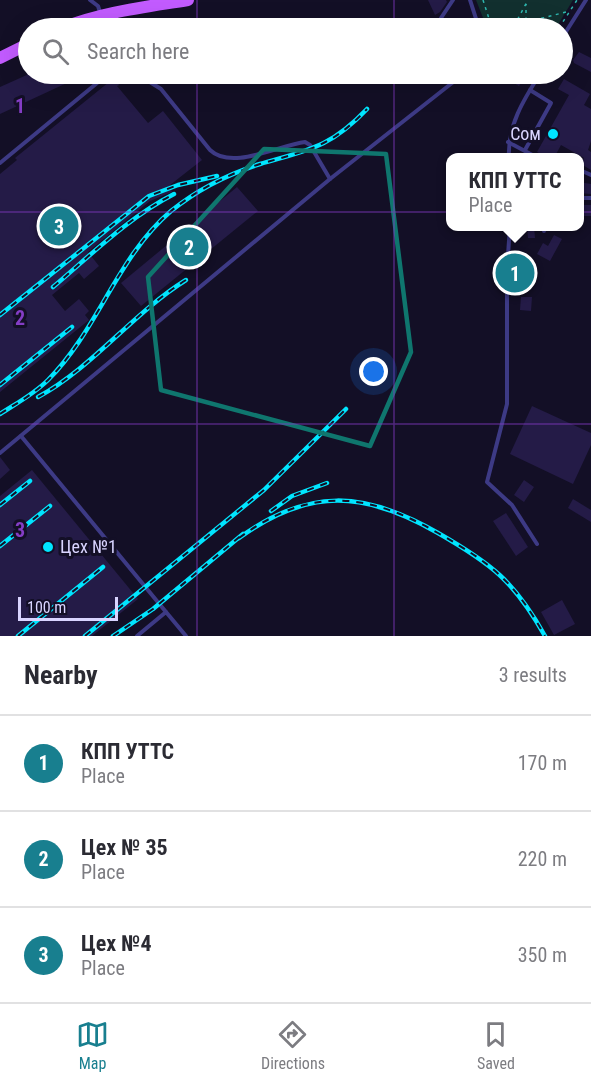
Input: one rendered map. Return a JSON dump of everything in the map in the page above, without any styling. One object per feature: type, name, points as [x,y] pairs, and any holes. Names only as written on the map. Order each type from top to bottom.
[{"type":"main road","points":[[94,18],[188,0]]},
{"type":"main road","points":[[0,58],[18,49]]},
{"type":"lane","points":[[90,0],[98,6],[101,16]]},
{"type":"lane","points":[[441,18],[453,0]]},
{"type":"lane","points":[[470,0],[476,18]]},
{"type":"lane","points":[[573,21],[586,0]]},
{"type":"lane","points":[[0,163],[96,84]]},
{"type":"lane","points":[[153,84],[161,89],[210,150],[218,156],[245,157],[304,142],[310,145],[330,180]]},
{"type":"lane","points":[[0,453],[330,180],[451,84]]},
{"type":"lane","points":[[509,153],[508,142],[522,101],[534,84]]},
{"type":"lane","points":[[525,150],[550,103],[530,90]]},
{"type":"lane","points":[[508,142],[530,153]]},
{"type":"lane","points":[[510,231],[507,270],[507,404],[487,482],[512,505],[537,544]]},
{"type":"lane","points":[[21,436],[186,636]]},
{"type":"lane","points":[[137,636],[165,612]]},
{"type":"path","points":[[483,0],[489,18]]},
{"type":"path","points":[[566,18],[577,0]]},
{"type":"path","points":[[526,18],[527,1]]},
{"type":"path","points":[[518,18],[527,1]]},
{"type":"path","points":[[542,18],[570,11]]},
{"type":"highlighted area","points":[[264,149],[386,154],[411,352],[370,446],[161,390],[148,277]]},
{"type":"green space","points":[[476,0],[573,0],[562,18],[483,18]]},
{"type":"building","points":[[428,0],[446,0],[447,2],[435,15]]},
{"type":"building","points":[[579,52],[591,58],[591,72],[574,63],[573,60]]},
{"type":"building","points":[[18,79],[18,84],[65,84],[0,114],[0,87]]},
{"type":"building","points":[[107,84],[118,84],[117,86],[148,123],[163,111],[202,160],[170,185],[172,192],[150,201],[88,252],[99,266],[84,279],[79,273],[52,295],[65,311],[79,299],[89,311],[85,315],[89,320],[0,392],[0,174],[17,160],[15,158]]},
{"type":"building","points":[[561,84],[573,84],[590,94],[584,105],[591,109],[591,141],[588,150],[591,152],[591,170],[584,166],[584,153],[575,153],[561,145],[557,153],[537,152],[569,95],[558,89]]},
{"type":"building","points":[[584,183],[591,184],[591,194],[584,193]]},
{"type":"building","points":[[237,187],[258,211],[141,306],[121,283]]},
{"type":"building","points":[[584,205],[591,205],[591,216],[584,216]]},
{"type":"building","points":[[527,231],[534,231],[535,238],[528,238]]},
{"type":"building","points":[[554,235],[562,239],[550,261],[537,254],[543,243],[548,246]]},
{"type":"building","points":[[521,297],[532,297],[531,311],[520,310]]},
{"type":"building","points":[[532,406],[591,433],[591,445],[573,484],[510,454]]},
{"type":"building","points":[[0,457],[10,470],[0,479]]},
{"type":"building","name":"Цех №1","points":[[32,470],[138,599],[92,636],[0,636],[0,496]]},
{"type":"building","points":[[524,480],[534,487],[524,502],[514,495]]},
{"type":"building","points":[[573,499],[591,510],[591,522],[568,508]]},
{"type":"building","points":[[506,513],[528,547],[516,556],[493,521]]},
{"type":"building","points":[[562,600],[575,624],[554,635],[541,612]]},
{"type":"railway","points":[[0,414],[37,390],[65,360],[81,339],[136,250],[152,229],[171,211],[191,196],[236,173],[305,151],[330,140],[367,109]]},
{"type":"railway","points":[[0,315],[149,196],[178,185],[217,176]]},
{"type":"railway","points":[[53,287],[126,225],[174,194]]},
{"type":"railway","points":[[38,397],[77,371],[148,308],[186,280]]},
{"type":"railway","points":[[0,385],[72,327]]},
{"type":"railway","points":[[85,636],[264,490],[346,409]]},
{"type":"railway","points":[[0,505],[30,481]]},
{"type":"railway","points":[[271,511],[292,496],[327,483]]},
{"type":"railway","points":[[239,538],[265,521],[289,510],[313,503],[337,501],[361,503],[386,509],[438,533],[487,565],[512,587],[545,636]]},
{"type":"railway","points":[[0,546],[50,506]]},
{"type":"railway","points":[[113,636],[153,609],[243,534]]},
{"type":"railway","points":[[18,636],[103,567]]},
{"type":"place","name":"Сом","points":[[553,134]]},
{"type":"place","name":"Цех №4","points":[[59,226]]},
{"type":"place","name":"Цех № 35","points":[[189,247]]},
{"type":"place","name":"КПП УТТС","points":[[515,273]]},
{"type":"place","name":"Цех №1","points":[[48,547]]}]
